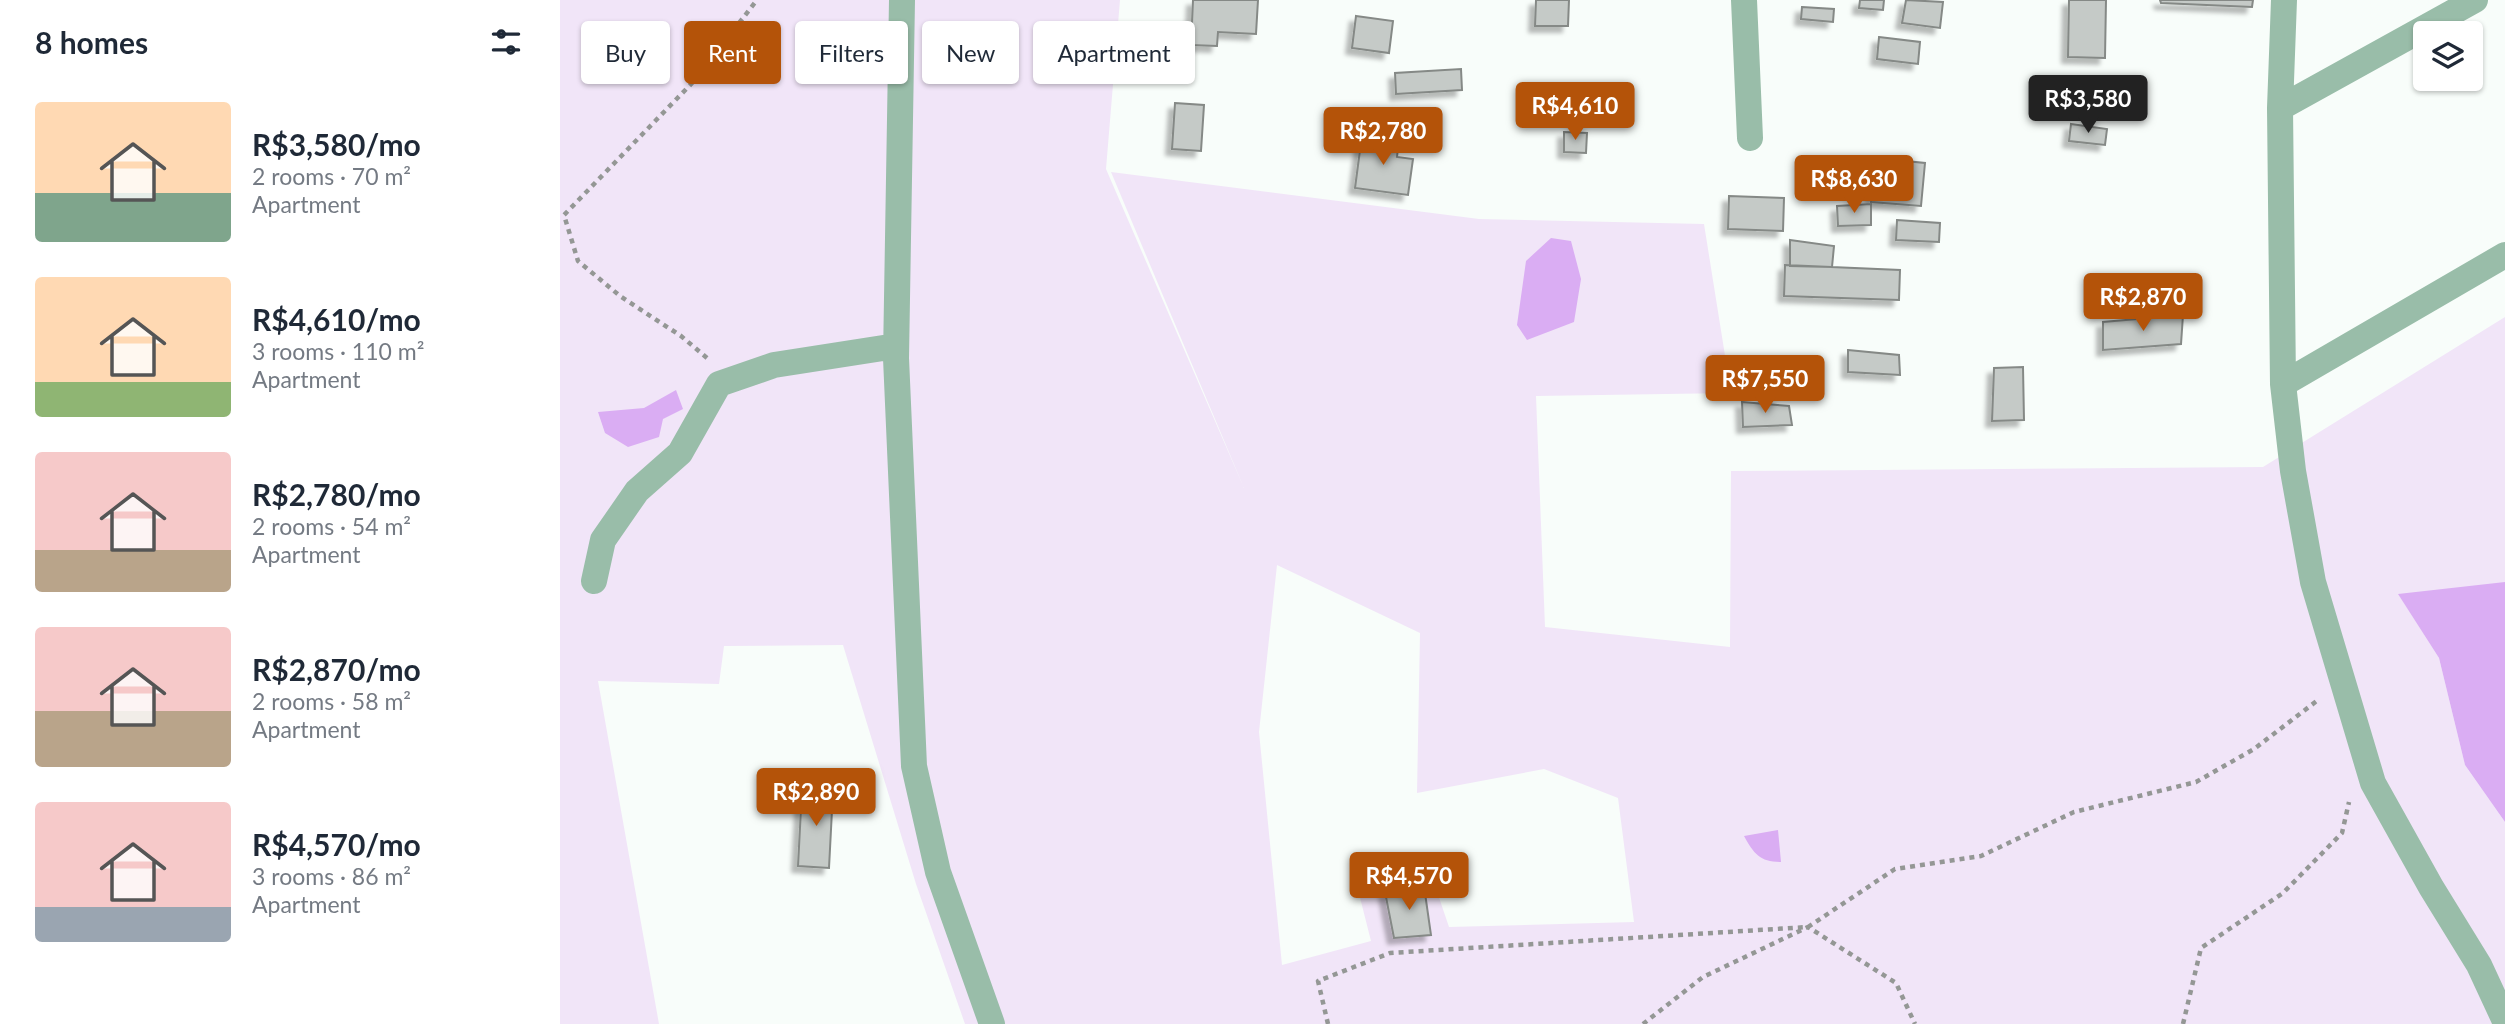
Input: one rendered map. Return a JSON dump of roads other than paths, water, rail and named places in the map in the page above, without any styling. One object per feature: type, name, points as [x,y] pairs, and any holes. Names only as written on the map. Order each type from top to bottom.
[{"type":"street","points":[[902,0],[896,346],[915,766],[938,872],[992,1024]]},
{"type":"street","points":[[1744,0],[1750,138]]},
{"type":"street","points":[[2284,0],[2280,108],[2283,384],[2293,471],[2313,582],[2340,682],[2373,783],[2424,876],[2479,965],[2505,1021]]},
{"type":"street","points":[[2280,108],[2475,0]]},
{"type":"street","points":[[2283,384],[2505,255]]},
{"type":"street","points":[[594,581],[603,540],[637,491],[680,453],[719,384],[774,365],[896,346]]}]
